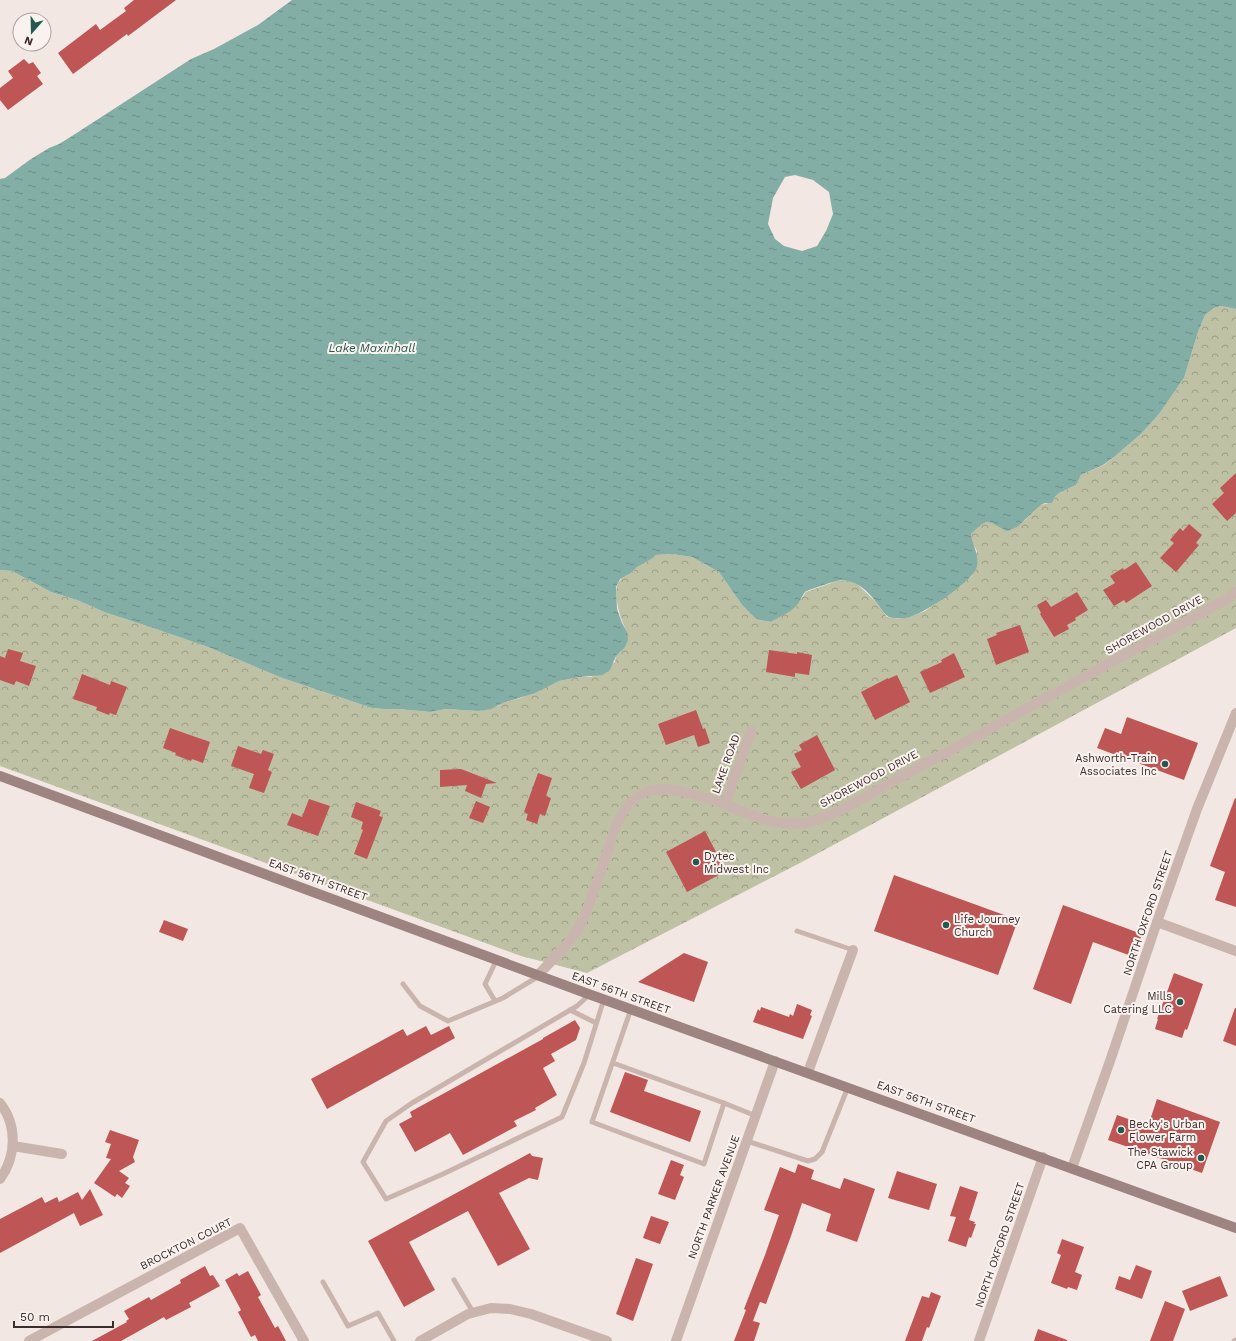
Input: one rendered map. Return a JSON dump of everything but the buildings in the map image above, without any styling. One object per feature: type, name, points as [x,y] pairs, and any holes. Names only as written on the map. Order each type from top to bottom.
[{"type":"street","name":"SHOREWOOD DRIVE","points":[[539,975],[577,931],[585,915],[622,814],[634,800],[648,791],[666,789],[685,792],[725,804],[741,812],[764,819],[781,822],[804,823],[827,816],[841,810],[1227,599],[1236,592]]},
{"type":"street","name":"NORTH OXFORD STREET","points":[[1072,1168],[1197,809],[1236,713]]},
{"type":"street","name":"LAKE ROAD","points":[[725,804],[751,731]]},
{"type":"street","name":"EAST 56TH STREET","points":[[0,776],[631,1009],[1236,1228]]},
{"type":"street","points":[[1157,922],[1236,951]]},
{"type":"street","points":[[808,1072],[853,950]]},
{"type":"street","name":"NORTH PARKER AVENUE","points":[[676,1341],[775,1061]]},
{"type":"street","points":[[0,1103],[8,1116],[13,1134],[13,1146],[9,1164],[0,1179]]},
{"type":"street","points":[[13,1146],[62,1154]]},
{"type":"street","name":"NORTH OXFORD STREET","points":[[979,1341],[1043,1158]]},
{"type":"street","name":"BROCKTON COURT","points":[[29,1341],[240,1228],[304,1341]]},
{"type":"street","points":[[420,1341],[473,1312],[491,1308],[510,1309],[531,1314],[607,1341]]},
{"type":"lane","points":[[797,931],[853,950]]},
{"type":"lane","points":[[495,1001],[485,984],[497,959]]},
{"type":"lane","points":[[403,984],[420,1006],[448,1021],[503,998],[539,975]]},
{"type":"lane","points":[[590,994],[577,1006],[412,1103],[386,1121],[363,1162],[386,1199],[443,1174],[562,1117],[584,1063],[604,999]]},
{"type":"lane","points":[[631,1009],[592,1122],[704,1164],[724,1103]]},
{"type":"lane","points":[[570,1010],[596,1023]]},
{"type":"lane","points":[[613,1063],[756,1116]]},
{"type":"lane","points":[[747,1141],[808,1161],[815,1159],[822,1152],[848,1087]]},
{"type":"lane","points":[[454,1280],[473,1312]]},
{"type":"lane","points":[[323,1282],[348,1326],[378,1313],[394,1341]]},
{"type":"green space","points":[[1221,306],[1236,309],[1236,628],[800,863],[587,973],[521,956],[0,766],[0,570],[12,571],[51,592],[77,600],[104,612],[208,647],[282,678],[372,708],[430,712],[446,709],[478,711],[521,698],[559,681],[580,677],[591,677],[615,662],[616,656],[620,652],[627,632],[616,597],[618,584],[623,577],[656,555],[672,554],[692,557],[719,572],[742,605],[756,619],[771,622],[796,606],[806,592],[837,581],[850,581],[857,584],[875,601],[887,617],[898,619],[910,617],[925,611],[972,576],[977,551],[972,542],[971,534],[981,525],[991,522],[999,527],[1024,521],[1041,505],[1052,502],[1059,493],[1076,485],[1081,475],[1104,465],[1141,434],[1159,414],[1184,378],[1198,332],[1205,315],[1214,308]]},
{"type":"water","name":"Lake Maxinhall","points":[[292,0],[1236,0],[1236,309],[1221,306],[1214,308],[1205,315],[1198,332],[1184,378],[1159,414],[1141,434],[1103,465],[1081,475],[1076,485],[1059,493],[1052,503],[1045,503],[1041,505],[1017,527],[1007,531],[988,522],[982,525],[971,534],[977,556],[976,569],[972,575],[957,589],[917,614],[902,618],[889,617],[861,587],[850,582],[837,581],[805,592],[794,608],[771,622],[756,619],[742,605],[719,572],[692,557],[672,554],[656,555],[620,579],[616,587],[617,609],[627,632],[628,640],[625,647],[616,656],[610,670],[602,675],[559,681],[535,693],[503,703],[491,709],[478,711],[446,709],[430,712],[372,708],[282,678],[208,647],[104,612],[77,600],[51,592],[12,571],[0,570],[0,179],[5,178],[31,159],[72,136],[191,59],[214,49],[258,25]],"holes":[[[795,175],[813,180],[829,192],[833,214],[826,231],[817,246],[802,251],[784,246],[775,239],[768,224],[773,198],[785,177]]]},
{"type":"place","name":"Ashworth-Train Associates Inc","points":[[1165,764]]},
{"type":"place","name":"Dytec Midwest Inc","points":[[696,862]]},
{"type":"place","name":"Life Journey Church","points":[[946,925]]},
{"type":"place","name":"Mills Catering LLC","points":[[1180,1002]]},
{"type":"place","name":"Becky's Urban Flower Farm","points":[[1121,1130]]},
{"type":"place","name":"The Stawick CPA Group","points":[[1201,1158]]}]
